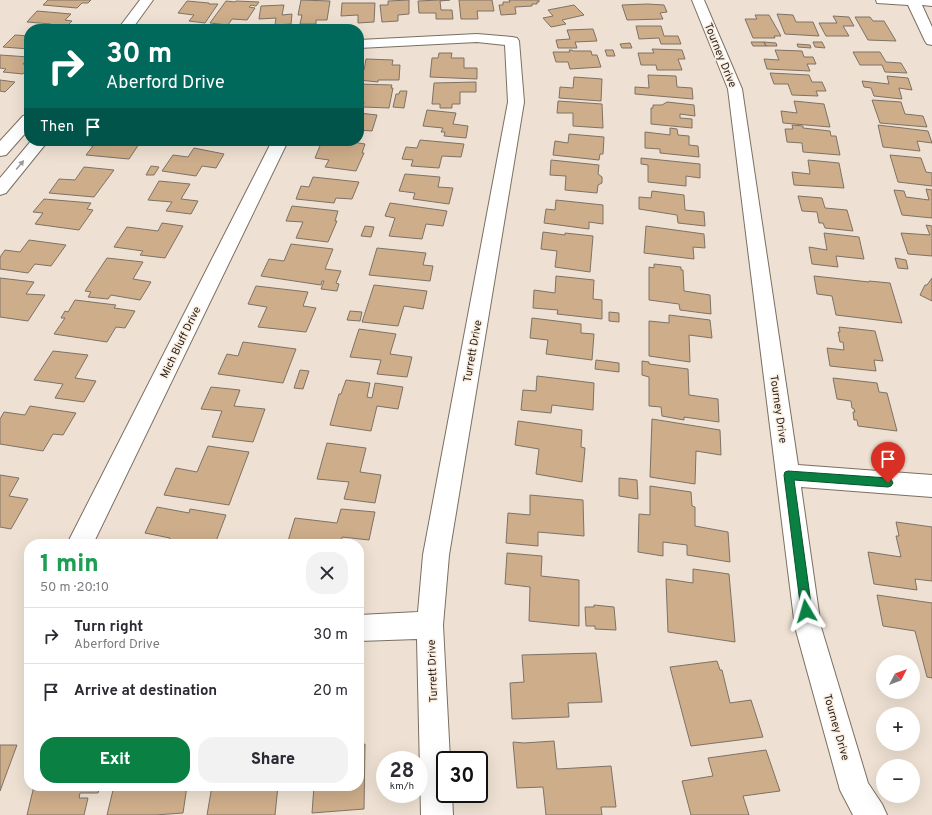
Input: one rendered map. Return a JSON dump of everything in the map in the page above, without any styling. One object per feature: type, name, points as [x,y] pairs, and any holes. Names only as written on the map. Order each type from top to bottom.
[{"type":"street","points":[[129,24],[147,0]]},
{"type":"street","name":"Tourney Drive","points":[[698,0],[736,89],[808,626],[855,790],[871,815]]},
{"type":"street","points":[[882,0],[932,2]]},
{"type":"street","points":[[914,1],[932,42]]},
{"type":"street","name":"Turrett Drive","points":[[364,44],[477,38],[512,41],[516,102],[436,555],[430,625],[437,815]]},
{"type":"street","points":[[0,151],[24,125]]},
{"type":"street","points":[[0,189],[36,146]]},
{"type":"street","name":"Mich Bluff Drive","points":[[82,539],[278,146]]},
{"type":"street","points":[[788,475],[932,486]]},
{"type":"street","points":[[364,628],[430,625]]},
{"type":"building","points":[[48,0],[91,0],[88,3],[82,3],[77,8],[43,5]]},
{"type":"building","points":[[301,0],[330,1],[327,20],[316,20],[316,24],[300,24],[302,15],[298,15]]},
{"type":"building","points":[[409,0],[409,14],[398,15],[398,21],[382,22],[380,5],[388,5],[388,1]]},
{"type":"building","points":[[450,0],[440,1],[441,10],[452,10],[453,19],[436,19],[436,13],[419,13],[418,1]]},
{"type":"building","points":[[459,0],[492,0],[494,11],[477,11],[478,19],[461,19]]},
{"type":"building","points":[[509,0],[539,0],[539,2],[537,2],[537,4],[532,4],[532,6],[515,7],[516,14],[501,15],[499,5],[503,5],[503,2],[510,2]]},
{"type":"building","points":[[187,1],[218,4],[205,23],[189,21],[194,15],[178,13]]},
{"type":"building","points":[[226,1],[259,2],[256,6],[251,5],[249,7],[255,8],[247,20],[232,19],[229,24],[210,23]]},
{"type":"building","points":[[342,3],[375,3],[374,22],[358,23],[358,15],[341,16]]},
{"type":"building","points":[[284,5],[282,15],[292,14],[291,24],[275,24],[276,18],[259,19],[261,6]]},
{"type":"building","points":[[574,5],[584,15],[562,20],[566,24],[551,27],[543,18],[553,16],[548,10]]},
{"type":"building","points":[[622,5],[664,5],[667,12],[660,13],[663,19],[627,20]]},
{"type":"building","points":[[37,11],[71,14],[65,20],[72,21],[69,24],[27,22]]},
{"type":"building","points":[[777,14],[793,15],[796,22],[813,22],[819,36],[785,34]]},
{"type":"building","points":[[755,15],[769,15],[781,36],[774,36],[775,38],[753,38],[745,19],[757,19]]},
{"type":"building","points":[[833,16],[849,17],[854,26],[843,26],[849,36],[826,36],[819,23],[837,23]]},
{"type":"building","points":[[855,17],[870,17],[873,21],[884,21],[896,41],[868,40]]},
{"type":"building","points":[[636,26],[661,26],[664,36],[678,36],[681,44],[661,44],[659,38],[639,39]]},
{"type":"building","points":[[593,29],[597,41],[575,42],[577,48],[558,48],[556,40],[570,39],[567,30]]},
{"type":"building","points":[[15,35],[24,36],[24,49],[3,47]]},
{"type":"building","points":[[751,42],[764,42],[766,46],[753,46]]},
{"type":"building","points":[[764,42],[776,43],[777,46],[766,46]]},
{"type":"building","points":[[813,42],[822,42],[825,48],[815,47]]},
{"type":"building","points":[[630,43],[632,48],[622,48],[620,44]]},
{"type":"building","points":[[797,44],[810,45],[811,48],[798,47]]},
{"type":"building","points":[[652,49],[682,50],[685,59],[678,59],[682,70],[657,70],[656,65],[641,65],[638,53],[654,53]]},
{"type":"building","points":[[569,50],[591,51],[592,55],[597,55],[601,67],[570,69],[568,62],[556,62],[553,52],[570,52]]},
{"type":"building","points":[[605,50],[613,50],[615,56],[607,56]]},
{"type":"building","points":[[775,50],[802,51],[804,57],[813,57],[816,64],[807,64],[810,71],[767,69],[764,59],[779,60]]},
{"type":"building","points":[[853,52],[880,52],[886,62],[901,63],[907,73],[885,72],[882,65],[860,65]]},
{"type":"building","points":[[439,53],[452,53],[451,58],[464,58],[464,68],[477,68],[477,79],[430,77],[432,58],[438,58]]},
{"type":"building","points":[[0,55],[24,57],[23,74],[3,72],[6,69],[0,68]]},
{"type":"building","points":[[366,59],[393,60],[392,65],[400,65],[399,80],[378,80],[378,82],[364,81]]},
{"type":"building","points":[[770,73],[809,75],[812,82],[822,82],[826,91],[816,91],[818,96],[792,95],[788,84],[774,84]]},
{"type":"building","points":[[648,75],[676,76],[677,87],[692,88],[693,99],[635,94],[635,87],[649,88]]},
{"type":"building","points":[[887,76],[908,78],[912,90],[899,88],[902,99],[874,96],[871,88],[864,87],[862,81],[889,84]]},
{"type":"building","points":[[574,77],[602,79],[601,101],[559,98],[560,87],[573,88]]},
{"type":"building","points":[[0,80],[15,82],[5,92],[0,91]]},
{"type":"building","points":[[476,82],[476,92],[460,92],[460,104],[452,104],[452,108],[440,108],[440,104],[432,104],[434,83]]},
{"type":"building","points":[[364,84],[392,85],[391,88],[393,88],[389,108],[364,107]]},
{"type":"building","points":[[400,91],[407,91],[404,108],[393,107],[396,94],[399,94]]},
{"type":"building","points":[[872,100],[901,102],[905,114],[923,116],[927,127],[880,123]]},
{"type":"building","points":[[558,101],[602,104],[603,128],[573,126],[573,113],[557,113]]},
{"type":"building","points":[[794,101],[824,104],[830,127],[783,123],[781,111],[797,113]]},
{"type":"building","points":[[667,102],[694,105],[695,116],[680,114],[680,118],[692,119],[692,128],[651,124],[651,108],[653,108],[653,105],[662,105]]},
{"type":"building","points":[[427,110],[456,113],[453,124],[468,126],[466,138],[444,136],[445,132],[441,132],[443,128],[423,126]]},
{"type":"building","points":[[364,114],[377,115],[372,131],[364,130]]},
{"type":"building","points":[[792,125],[803,126],[803,128],[830,131],[831,136],[836,136],[840,155],[803,152],[802,143],[787,142],[785,129],[793,129]]},
{"type":"building","points":[[878,125],[928,131],[932,143],[917,141],[920,151],[883,147]]},
{"type":"building","points":[[670,128],[677,129],[678,135],[689,136],[689,145],[698,146],[699,157],[660,153],[660,149],[645,148],[645,132],[670,135]]},
{"type":"building","points":[[569,134],[604,137],[603,154],[600,154],[599,160],[553,155],[555,141],[568,143]]},
{"type":"building","points":[[420,140],[464,144],[461,157],[442,156],[439,168],[411,166],[413,160],[402,159],[406,147],[417,148]]},
{"type":"building","points":[[365,144],[362,153],[364,153],[356,171],[325,167],[329,160],[315,158],[320,146],[364,146]]},
{"type":"building","points":[[93,146],[138,146],[129,159],[86,155]]},
{"type":"building","points":[[194,148],[224,154],[216,168],[202,166],[196,176],[162,171],[173,155],[188,157]]},
{"type":"building","points":[[890,155],[921,158],[926,172],[932,173],[932,186],[898,182]]},
{"type":"building","points":[[641,158],[700,164],[700,178],[686,176],[686,186],[648,182],[648,165],[641,164]]},
{"type":"building","points":[[551,160],[599,165],[598,174],[602,177],[602,183],[598,185],[597,193],[565,190],[566,176],[550,175]]},
{"type":"building","points":[[808,160],[839,163],[844,188],[794,185],[792,172],[810,174]]},
{"type":"building","points":[[151,166],[159,167],[154,175],[146,175]]},
{"type":"building","points":[[84,167],[114,170],[94,197],[49,193],[59,179],[75,180]]},
{"type":"building","points":[[405,174],[440,177],[438,187],[453,188],[449,204],[413,199],[415,193],[399,191]]},
{"type":"building","points":[[313,177],[359,182],[352,199],[336,198],[334,203],[296,199],[301,186],[309,187]]},
{"type":"building","points":[[159,181],[190,184],[181,199],[198,201],[191,214],[166,211],[172,202],[148,200]]},
{"type":"building","points":[[926,189],[932,190],[932,218],[902,215],[894,190],[904,191],[906,197],[929,200]]},
{"type":"building","points":[[652,191],[684,195],[685,210],[704,212],[705,226],[678,223],[677,215],[639,209],[639,197],[651,198]]},
{"type":"building","points":[[798,196],[822,198],[825,208],[847,210],[853,231],[825,228],[823,223],[819,223],[817,212],[802,211]]},
{"type":"building","points":[[44,199],[91,203],[87,209],[93,210],[79,230],[35,224],[43,213],[33,212]]},
{"type":"building","points":[[556,200],[603,205],[603,224],[589,222],[589,229],[544,223],[546,209],[555,210]]},
{"type":"building","points":[[390,203],[447,211],[443,226],[426,224],[422,239],[389,236],[395,218],[385,216]]},
{"type":"building","points":[[292,206],[338,211],[335,221],[337,221],[328,242],[296,238],[303,222],[286,221]]},
{"type":"building","points":[[162,223],[183,226],[165,258],[140,255],[143,251],[114,247],[127,227],[158,231]]},
{"type":"building","points":[[926,225],[932,226],[932,256],[908,254],[901,233],[930,235]]},
{"type":"building","points":[[365,226],[374,227],[371,237],[361,236]]},
{"type":"building","points":[[646,226],[704,234],[705,248],[693,247],[694,259],[644,253]]},
{"type":"building","points":[[543,232],[565,235],[565,233],[593,236],[590,272],[555,267],[557,251],[541,249]]},
{"type":"building","points":[[824,233],[859,237],[864,259],[836,256],[838,267],[812,264],[809,247],[827,250]]},
{"type":"building","points":[[29,240],[66,245],[51,266],[35,264],[28,273],[0,269],[0,257],[5,250],[20,252]]},
{"type":"building","points":[[291,244],[333,249],[325,269],[341,271],[336,283],[339,284],[337,291],[321,289],[324,281],[322,281],[321,285],[261,276],[269,259],[284,261]]},
{"type":"building","points":[[377,248],[426,253],[423,265],[433,266],[430,281],[369,275]]},
{"type":"building","points":[[107,258],[143,262],[133,279],[151,282],[140,300],[111,295],[108,299],[88,297],[91,292],[85,291]]},
{"type":"building","points":[[895,258],[906,260],[908,269],[898,268]]},
{"type":"building","points":[[654,264],[681,267],[681,270],[683,270],[684,291],[710,295],[711,314],[680,310],[679,304],[649,300],[649,267],[654,268]]},
{"type":"building","points":[[556,276],[594,280],[593,299],[602,300],[602,319],[557,314],[558,310],[533,308],[534,290],[555,293]]},
{"type":"building","points":[[814,276],[890,283],[902,323],[836,315],[832,296],[817,294]]},
{"type":"building","points":[[0,278],[34,282],[26,294],[45,295],[28,321],[0,317]]},
{"type":"building","points":[[932,278],[932,301],[920,295],[925,285],[927,285]]},
{"type":"building","points":[[374,285],[427,291],[423,309],[404,306],[398,326],[362,322]]},
{"type":"building","points":[[256,286],[308,292],[303,306],[316,308],[306,332],[258,327],[267,307],[248,304]]},
{"type":"building","points":[[75,300],[116,305],[114,308],[135,311],[125,328],[116,327],[107,342],[54,334],[65,318],[61,318],[65,311],[68,312]]},
{"type":"building","points":[[350,311],[362,312],[360,321],[347,320]]},
{"type":"building","points":[[609,312],[619,313],[619,322],[609,321]]},
{"type":"building","points":[[669,315],[710,320],[712,338],[689,335],[690,362],[649,356],[649,321],[669,323]]},
{"type":"building","points":[[532,318],[581,324],[581,333],[594,334],[592,360],[546,354],[548,340],[530,338]]},
{"type":"building","points":[[839,327],[875,331],[883,361],[874,360],[876,371],[830,366],[827,348],[844,350],[843,342],[840,342],[838,332],[840,332]]},
{"type":"building","points":[[359,329],[396,334],[390,354],[412,357],[407,377],[377,374],[381,360],[350,357]]},
{"type":"building","points":[[243,342],[296,349],[283,383],[218,374],[227,354],[238,356]]},
{"type":"building","points":[[53,351],[88,355],[75,378],[96,381],[84,402],[55,398],[63,384],[34,380]]},
{"type":"building","points":[[596,360],[619,363],[619,372],[595,369]]},
{"type":"building","points":[[642,361],[649,362],[649,364],[688,369],[689,395],[718,399],[719,422],[684,417],[684,420],[662,416],[661,407],[649,406],[649,377],[642,375]]},
{"type":"building","points":[[300,370],[309,371],[303,389],[294,388]]},
{"type":"building","points":[[537,376],[594,383],[593,410],[552,405],[551,413],[521,410],[523,390],[536,391]]},
{"type":"building","points":[[833,378],[877,383],[879,392],[887,393],[897,431],[858,426],[857,420],[854,420],[853,412],[855,412],[852,408],[851,401],[837,399]]},
{"type":"building","points":[[346,380],[370,383],[367,397],[372,398],[375,383],[403,387],[398,409],[377,406],[371,431],[330,425],[339,394],[341,394]]},
{"type":"building","points":[[211,387],[240,390],[234,406],[265,409],[253,442],[212,437],[222,411],[201,409]]},
{"type":"building","points":[[30,406],[76,413],[63,435],[53,434],[43,451],[0,444],[0,419],[4,412],[25,415]]},
{"type":"building","points":[[652,419],[720,430],[721,455],[696,451],[695,484],[650,477]]},
{"type":"building","points":[[518,421],[582,430],[581,447],[585,448],[582,482],[536,474],[539,449],[515,445]]},
{"type":"building","points":[[327,443],[366,448],[360,472],[381,475],[375,503],[344,499],[349,482],[317,479]]},
{"type":"building","points":[[208,446],[249,452],[229,505],[164,495],[176,468],[197,472]]},
{"type":"building","points":[[0,475],[19,478],[9,496],[28,499],[11,529],[0,527]]},
{"type":"building","points":[[619,478],[637,480],[638,499],[619,496]]},
{"type":"building","points":[[650,486],[691,492],[692,506],[695,507],[695,526],[728,532],[730,562],[687,555],[687,545],[663,542],[663,556],[638,552],[639,514],[650,515]]},
{"type":"building","points":[[530,495],[583,500],[584,536],[538,532],[538,546],[506,543],[508,513],[530,515]]},
{"type":"building","points":[[157,507],[189,513],[190,509],[226,515],[217,539],[170,539],[145,533]]},
{"type":"building","points":[[341,509],[375,512],[369,540],[342,537],[342,539],[289,539],[295,518],[337,523]]},
{"type":"building","points":[[896,522],[932,527],[932,581],[915,579],[917,590],[874,584],[868,552],[901,557],[896,536],[899,536]]},
{"type":"building","points":[[507,553],[542,556],[541,576],[579,580],[579,626],[529,621],[530,587],[505,584]]},
{"type":"building","points":[[693,569],[729,574],[735,642],[668,632],[666,579],[693,583]]},
{"type":"building","points":[[877,595],[932,603],[932,678],[927,677],[915,631],[883,626]]},
{"type":"building","points":[[594,605],[614,607],[616,630],[595,629],[595,626],[586,626],[585,607],[594,607]]},
{"type":"building","points":[[596,653],[602,702],[568,703],[569,717],[512,719],[510,683],[524,682],[522,655]]},
{"type":"building","points":[[717,661],[720,670],[722,670],[730,703],[751,700],[763,737],[691,746],[670,667]]},
{"type":"building","points":[[554,741],[557,769],[611,766],[616,807],[601,807],[602,815],[546,815],[543,787],[517,788],[513,742],[524,743]]},
{"type":"building","points":[[365,744],[364,809],[312,813],[314,791],[364,791]]},
{"type":"building","points":[[0,745],[17,745],[0,791]]},
{"type":"building","points":[[766,750],[780,791],[743,796],[749,815],[691,815],[682,781],[713,776],[708,758]]},
{"type":"building","points":[[33,791],[99,791],[98,793],[80,793],[79,798],[88,798],[84,815],[27,815]]},
{"type":"building","points":[[113,791],[186,791],[183,813],[155,815],[107,815]]},
{"type":"building","points":[[211,791],[277,791],[275,815],[207,815]]},
{"type":"route","points":[[806,611],[788,475],[888,483]]}]
